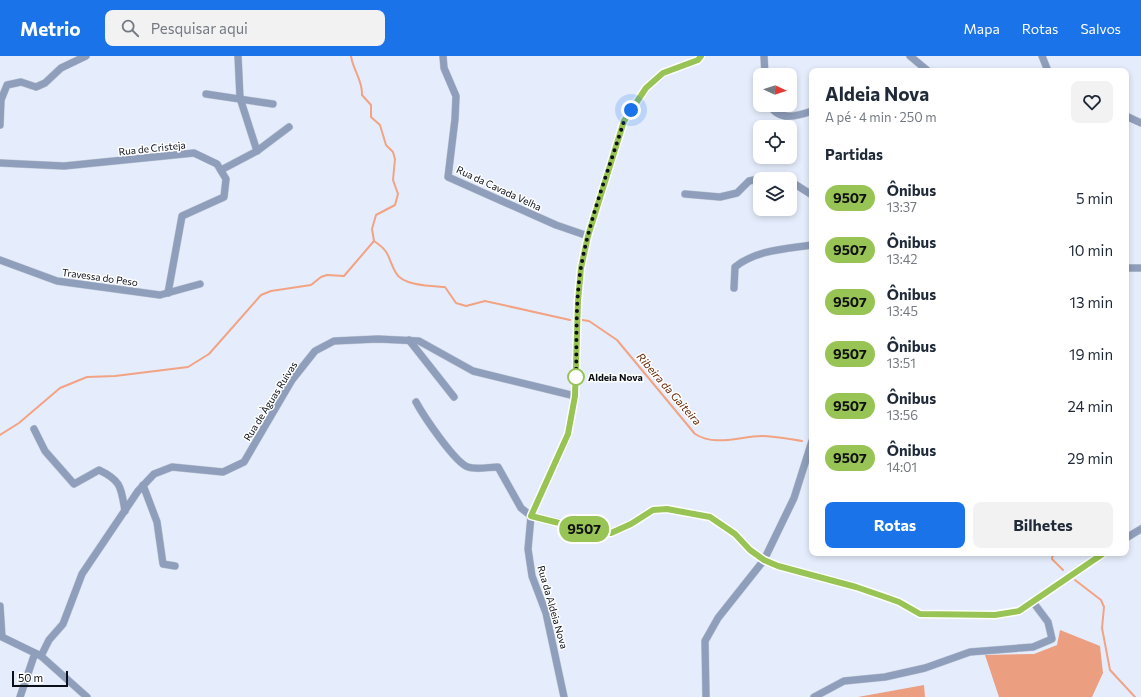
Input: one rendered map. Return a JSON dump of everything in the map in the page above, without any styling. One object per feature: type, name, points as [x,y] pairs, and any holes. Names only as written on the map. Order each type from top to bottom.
[{"type":"street","points":[[0,125],[1,100],[8,85],[21,82],[36,87],[45,83],[61,68],[86,56]]},
{"type":"street","points":[[238,56],[241,101],[256,151]]},
{"type":"street","name":"Rua da Cavada Velha","points":[[443,56],[444,68],[456,96],[455,120],[448,177],[556,226],[588,236]]},
{"type":"street","name":"Rua da Aldeia Nova","points":[[564,697],[546,613],[532,576],[528,549],[531,516],[568,434],[575,396],[578,301],[581,268],[588,236],[624,121],[646,88],[663,73],[698,60],[701,56]]},
{"type":"street","points":[[764,56],[765,68]]},
{"type":"street","points":[[910,56],[924,68]]},
{"type":"street","points":[[1042,56],[1047,68]]},
{"type":"street","points":[[206,94],[241,101],[273,104]]},
{"type":"street","points":[[775,112],[786,117],[798,116],[809,112]]},
{"type":"street","points":[[1129,117],[1141,123]]},
{"type":"street","points":[[168,293],[182,216],[224,196],[226,180],[221,170],[256,151],[289,127]]},
{"type":"street","name":"Rua de Cristeja","points":[[0,163],[64,166],[194,153],[217,164],[221,170]]},
{"type":"street","points":[[685,194],[720,197],[737,193],[749,181],[753,180]]},
{"type":"street","points":[[797,185],[809,193]]},
{"type":"street","points":[[734,288],[735,267],[743,260],[761,253],[809,245]]},
{"type":"street","name":"Travessa do Peso","points":[[0,260],[57,281],[160,295],[200,284]]},
{"type":"street","points":[[1129,268],[1141,268]]},
{"type":"street","name":"Rua de Àguas Ruivas","points":[[20,697],[38,654],[63,624],[82,574],[143,485],[154,474],[172,467],[223,472],[244,462],[292,380],[315,351],[334,341],[378,339],[419,340],[473,371],[575,396]]},
{"type":"street","points":[[409,340],[454,397]]},
{"type":"street","points":[[416,402],[438,435],[467,467],[498,467],[521,508],[531,516],[595,532],[611,533],[631,524],[653,510],[667,509],[710,517],[735,534],[750,550],[764,560],[778,566],[864,590],[899,602],[920,614],[995,615],[1019,611],[1100,556]]},
{"type":"street","points":[[34,429],[45,451],[74,484],[99,470],[112,476],[120,486],[125,511]]},
{"type":"street","points":[[706,697],[704,641],[718,618],[764,560],[794,498],[809,450]]},
{"type":"street","points":[[143,485],[157,522],[163,564],[175,566]]},
{"type":"street","points":[[1129,536],[1141,529]]},
{"type":"street","points":[[814,697],[844,681],[884,677],[925,668],[970,652],[1033,647],[1052,639],[1048,622],[1033,602]]},
{"type":"street","points":[[0,606],[2,637],[38,654],[87,697]]},
{"type":"shaded area","points":[[1060,630],[1100,646],[1103,673],[1092,697],[999,697],[985,655],[1034,654],[1057,645]]},
{"type":"shaded area","points":[[924,685],[925,697],[858,697]]},
{"type":"waterway","points":[[351,56],[361,85],[362,95],[371,105],[371,117],[380,125],[386,145],[393,152],[395,159],[393,180],[398,194],[395,205],[376,215],[372,229],[374,241]]},
{"type":"waterway","name":"Ribeira da Gaiteira","points":[[374,241],[384,249],[396,273],[405,281],[426,286],[445,287],[456,303],[466,306],[485,301],[570,320]]},
{"type":"waterway","points":[[0,435],[19,423],[60,388],[87,377],[115,376],[188,367],[209,354],[261,295],[271,291],[311,285],[321,277],[327,275],[344,276],[374,241]]},
{"type":"waterway","name":"Ribeira da Gaiteira","points":[[582,320],[589,321],[617,340],[695,434],[711,440],[728,440],[762,436],[802,441]]},
{"type":"waterway","name":"Ribeira da Gaiteira","points":[[1052,556],[1052,559],[1063,570]]},
{"type":"waterway","name":"Ribeira da Gaiteira","points":[[1075,580],[1101,600],[1104,607],[1102,628],[1110,670],[1135,697]]},
{"type":"bus line","name":"9507","points":[[701,56],[698,60],[663,73],[646,88],[624,121],[588,236],[581,268],[578,301],[575,396],[568,434],[531,516],[595,532],[611,533],[631,524],[653,510],[667,509],[710,517],[735,534],[750,550],[764,560],[778,566],[856,587],[885,597],[899,602],[920,614],[995,615],[1019,611],[1099,556]]},
{"type":"place","name":"Aldeia Nova","points":[[576,377]]},
{"type":"route","points":[[576,377],[576,380],[578,301],[581,268],[588,236],[624,121],[631,110]]}]
